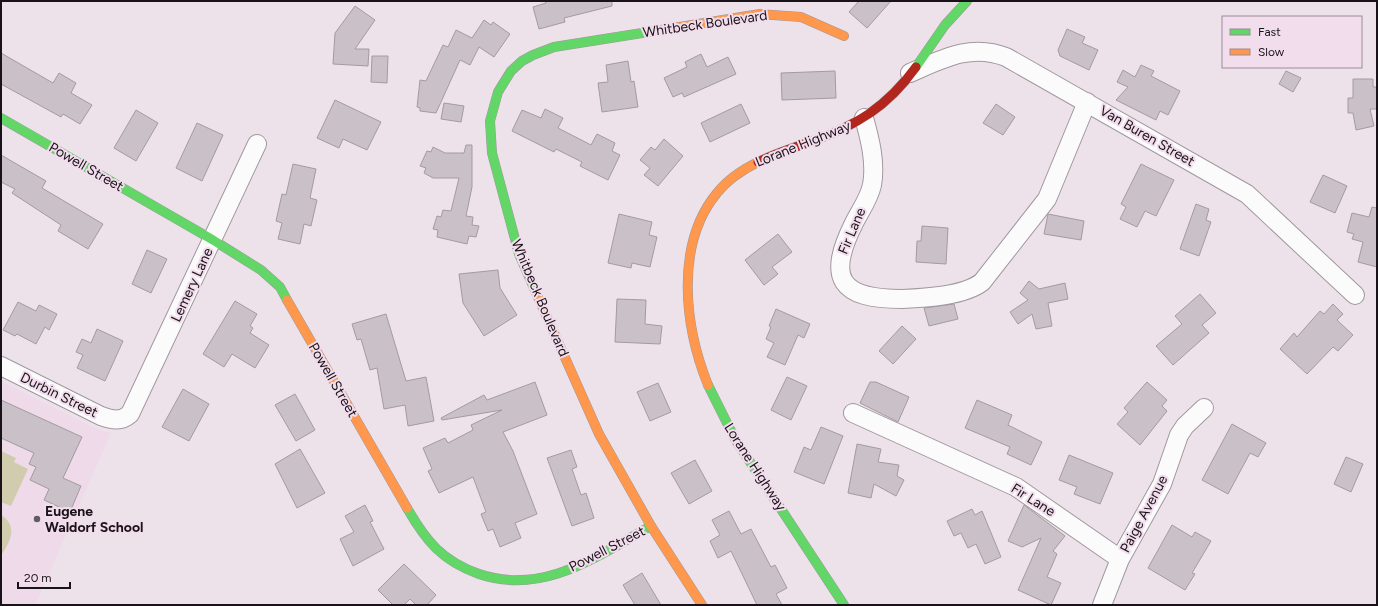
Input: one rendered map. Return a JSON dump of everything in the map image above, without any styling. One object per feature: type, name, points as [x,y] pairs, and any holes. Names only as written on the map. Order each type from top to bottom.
[{"type":"street","name":"Lorane Highway","points":[[844,605],[725,421],[705,379],[694,342],[689,312],[688,282],[691,253],[700,222],[708,206],[720,189],[745,169],[768,157],[840,131],[864,118],[887,101],[947,22],[967,1]]},
{"type":"street","name":"Whitbeck Boulevard","points":[[702,605],[651,526],[599,434],[519,254],[492,153],[490,121],[498,92],[511,71],[522,61],[543,50],[577,43],[760,14],[801,17],[844,36]]},
{"type":"street","name":"Van Buren Street","points":[[910,72],[953,54],[976,50],[1006,57],[1247,194],[1355,295]]},
{"type":"street","name":"Fir Lane","points":[[864,118],[872,152],[872,184],[842,250],[839,268],[842,280],[856,291],[883,298],[919,298],[959,292],[974,288],[986,276],[1047,199],[1087,102]]},
{"type":"street","name":"Powell Street","points":[[1,118],[213,240],[261,270],[280,287],[420,531],[440,554],[472,572],[502,581],[535,580],[568,570],[651,526]]},
{"type":"street","name":"Lemery Lane","points":[[119,420],[125,418],[134,407],[257,144]]},
{"type":"street","name":"Durbin Street","points":[[1,366],[101,416],[119,420]]},
{"type":"street","name":"Paige Avenue","points":[[1102,605],[1120,559],[1162,484],[1180,435],[1185,426],[1204,408]]},
{"type":"street","name":"Fir Lane","points":[[853,413],[1016,487],[1120,559]]},
{"type":"shaded area","name":"Eugene Waldorf School","points":[[1,381],[95,428],[111,433],[35,605],[1,605]]},
{"type":"shaded area","points":[[1,451],[16,458],[14,462],[28,469],[11,506],[1,502]]},
{"type":"shaded area","points":[[1,515],[10,524],[11,534],[8,545],[1,555]]},
{"type":"building","points":[[545,1],[612,1],[612,6],[564,18],[565,22],[539,29],[533,7],[546,3]]},
{"type":"building","points":[[859,1],[891,1],[867,28],[849,12]]},
{"type":"building","points":[[355,6],[375,20],[355,49],[369,49],[368,66],[333,64],[335,33]]},
{"type":"building","points":[[484,20],[491,25],[493,22],[510,34],[494,57],[479,47],[470,65],[460,60],[436,113],[420,111],[420,108],[417,107],[420,80],[426,81],[443,45],[448,47],[456,30],[472,38]]},
{"type":"building","points":[[1067,29],[1085,37],[1082,43],[1098,50],[1089,70],[1060,56],[1058,50]]},
{"type":"building","points":[[1,53],[53,83],[59,73],[76,83],[71,93],[92,105],[80,124],[63,114],[61,117],[1,84]]},
{"type":"building","points":[[701,54],[707,67],[728,57],[736,74],[684,97],[682,93],[673,97],[664,78],[687,67],[685,62]]},
{"type":"building","points":[[372,56],[388,56],[387,83],[371,82]]},
{"type":"building","points":[[628,61],[631,82],[634,81],[638,107],[602,112],[598,83],[608,82],[606,65]]},
{"type":"building","points":[[1141,65],[1154,71],[1151,76],[1180,91],[1168,115],[1160,111],[1156,120],[1116,100],[1128,87],[1117,82],[1123,70],[1135,77]]},
{"type":"building","points":[[835,71],[836,98],[782,100],[781,73]]},
{"type":"building","points":[[1286,71],[1301,78],[1293,92],[1279,84]]},
{"type":"building","points":[[1353,79],[1373,79],[1373,87],[1377,87],[1377,109],[1370,109],[1374,126],[1356,130],[1353,113],[1348,113],[1348,98],[1353,98]]},
{"type":"building","points":[[335,100],[381,122],[367,150],[343,139],[339,148],[317,138]]},
{"type":"building","points":[[444,103],[464,106],[461,122],[441,119]]},
{"type":"building","points":[[741,104],[750,123],[710,142],[701,123]]},
{"type":"building","points":[[996,104],[1015,117],[1003,135],[983,123]]},
{"type":"building","points":[[545,109],[563,118],[558,128],[591,145],[597,134],[615,143],[612,151],[620,155],[608,180],[580,166],[582,162],[556,149],[554,152],[512,131],[522,110],[541,118]]},
{"type":"building","points":[[136,110],[158,123],[136,161],[114,148]]},
{"type":"building","points":[[197,123],[223,135],[202,181],[176,168]]},
{"type":"building","points":[[664,139],[683,156],[658,186],[644,175],[650,168],[640,160],[651,147],[655,150]]},
{"type":"building","points":[[466,145],[472,145],[472,187],[466,216],[473,217],[472,225],[479,226],[476,237],[469,236],[467,244],[437,237],[438,230],[433,229],[437,216],[441,217],[443,210],[451,211],[459,178],[433,178],[424,173],[426,168],[420,166],[427,151],[431,152],[433,147],[445,153],[464,153]]},
{"type":"building","points":[[1,155],[46,181],[42,188],[103,224],[88,249],[58,231],[61,225],[12,193],[15,189],[1,182]]},
{"type":"building","points":[[293,164],[316,169],[310,198],[317,200],[311,226],[304,224],[300,244],[278,239],[282,223],[276,221],[282,194],[286,195]]},
{"type":"building","points":[[1141,164],[1174,180],[1156,216],[1145,211],[1137,227],[1120,219],[1126,207],[1121,204]]},
{"type":"building","points":[[1323,175],[1347,186],[1335,213],[1310,202]]},
{"type":"building","points":[[1196,204],[1209,209],[1206,220],[1211,222],[1199,256],[1180,249]]},
{"type":"building","points":[[1372,207],[1377,208],[1377,267],[1358,262],[1363,242],[1352,239],[1354,234],[1347,232],[1352,213],[1369,217]]},
{"type":"building","points":[[619,214],[652,222],[649,235],[657,237],[650,267],[632,263],[631,268],[608,263]]},
{"type":"building","points":[[1048,214],[1084,221],[1081,240],[1044,234]]},
{"type":"building","points":[[922,226],[948,228],[946,264],[916,262],[917,241],[921,241]]},
{"type":"building","points":[[778,234],[792,252],[772,267],[778,274],[764,285],[745,260]]},
{"type":"building","points":[[147,250],[167,259],[151,293],[132,284]]},
{"type":"building","points":[[498,270],[500,288],[517,315],[484,336],[463,303],[459,274]]},
{"type":"building","points":[[1029,281],[1039,289],[1065,283],[1068,299],[1048,303],[1052,326],[1036,329],[1032,314],[1018,324],[1010,312],[1028,300],[1020,293]]},
{"type":"building","points":[[1200,294],[1216,313],[1202,325],[1209,333],[1173,365],[1156,346],[1182,324],[1175,316]]},
{"type":"building","points":[[617,299],[646,300],[645,324],[662,326],[660,344],[615,342]]},
{"type":"building","points":[[235,301],[257,314],[250,326],[253,328],[250,333],[269,345],[255,368],[232,354],[224,367],[203,354]]},
{"type":"building","points":[[18,302],[36,311],[39,305],[57,314],[49,330],[45,327],[36,344],[17,334],[15,336],[3,330]]},
{"type":"building","points":[[954,304],[958,319],[929,326],[924,308]]},
{"type":"building","points":[[1333,304],[1343,314],[1337,320],[1353,335],[1338,351],[1333,347],[1307,374],[1280,349],[1294,333],[1297,337],[1320,311],[1324,314]]},
{"type":"building","points":[[776,309],[810,324],[804,338],[798,335],[785,365],[767,357],[774,343],[766,339],[771,327],[769,326]]},
{"type":"building","points":[[386,314],[406,381],[426,377],[434,421],[408,426],[405,405],[384,409],[377,368],[370,370],[361,339],[357,340],[352,324]]},
{"type":"building","points":[[902,326],[916,339],[893,364],[879,351]]},
{"type":"building","points":[[97,329],[123,341],[105,381],[77,368],[83,355],[76,352],[82,339],[91,343]]},
{"type":"building","points":[[787,377],[807,386],[791,420],[771,410]]},
{"type":"building","points":[[535,382],[547,415],[503,432],[513,451],[537,514],[515,523],[521,538],[500,547],[493,529],[488,531],[481,514],[486,512],[473,477],[439,493],[428,471],[432,469],[423,448],[445,438],[448,443],[473,430],[471,425],[502,410],[442,420],[441,418],[484,395],[487,400]]},
{"type":"building","points":[[870,382],[876,382],[909,397],[898,422],[860,403]]},
{"type":"building","points":[[1147,382],[1167,400],[1162,406],[1167,411],[1140,445],[1117,424],[1128,412],[1124,408]]},
{"type":"building","points":[[658,383],[671,412],[650,421],[637,392]]},
{"type":"building","points":[[183,389],[209,404],[189,441],[162,427]]},
{"type":"building","points":[[295,394],[315,430],[296,441],[275,405]]},
{"type":"building","points":[[1,400],[82,437],[63,478],[81,486],[70,512],[44,500],[49,489],[30,480],[36,467],[29,464],[34,453],[1,438]]},
{"type":"building","points":[[977,400],[1012,415],[1008,425],[1042,442],[1031,465],[1007,454],[1010,447],[965,428]]},
{"type":"building","points":[[1232,424],[1266,443],[1258,457],[1250,453],[1228,494],[1202,480]]},
{"type":"building","points":[[821,427],[843,436],[824,484],[794,472],[804,447],[811,450]]},
{"type":"building","points":[[857,444],[881,449],[878,462],[899,465],[897,476],[904,480],[896,496],[874,484],[871,498],[848,493]]},
{"type":"building","points":[[300,449],[325,493],[297,508],[275,464]]},
{"type":"building","points":[[571,450],[577,467],[572,469],[581,495],[586,493],[594,518],[572,526],[547,458]]},
{"type":"building","points":[[1069,455],[1113,473],[1100,504],[1074,494],[1077,487],[1059,480]]},
{"type":"building","points":[[1346,457],[1363,464],[1351,492],[1334,484]]},
{"type":"building","points":[[695,460],[712,491],[689,504],[671,473]]},
{"type":"building","points":[[365,505],[373,521],[370,522],[384,549],[353,566],[340,539],[354,532],[345,516]]},
{"type":"building","points":[[1024,505],[1065,536],[1053,551],[1057,554],[1047,577],[1061,583],[1051,605],[1018,590],[1041,538],[1022,547],[1008,541]]},
{"type":"building","points":[[972,509],[975,515],[982,511],[1001,557],[985,564],[976,544],[968,548],[961,533],[954,536],[947,521]]},
{"type":"building","points":[[729,511],[741,534],[751,529],[771,567],[775,565],[787,588],[776,594],[782,605],[757,605],[731,551],[718,558],[710,541],[720,535],[712,520]]},
{"type":"building","points":[[1172,525],[1192,537],[1195,532],[1211,541],[1192,573],[1195,574],[1185,590],[1148,568]]},
{"type":"building","points":[[404,564],[436,595],[427,605],[416,605],[410,599],[404,605],[393,605],[378,590]]},
{"type":"building","points":[[642,573],[661,605],[635,605],[623,585]]},
{"type":"traffic: fast","points":[[916,67],[945,25],[967,1]]},
{"type":"traffic: fast","points":[[538,297],[519,254],[492,153],[490,121],[498,92],[511,71],[522,61],[554,47],[661,30]]},
{"type":"traffic: fast","points":[[1,118],[213,240],[261,270],[280,287],[287,300]]},
{"type":"traffic: fast","points":[[708,385],[735,439],[844,605]]},
{"type":"traffic: fast","points":[[407,508],[428,540],[445,556],[466,569],[479,574],[503,579],[526,580],[569,570],[651,526]]},
{"type":"traffic: slow","points":[[661,30],[760,14],[801,17],[844,36]]},
{"type":"traffic: slow","points":[[708,385],[700,363],[689,313],[689,262],[694,237],[703,214],[721,188],[736,175],[758,162]]},
{"type":"traffic: slow","points":[[538,297],[599,434],[651,526],[702,605]]},
{"type":"traffic: slow","points":[[287,300],[407,508]]},
{"type":"traffic: jam","points":[[758,162],[783,151],[827,136],[856,122],[882,104],[894,93],[916,67]]},
{"type":"place","name":"Eugene Waldorf School","points":[[37,519]]}]
